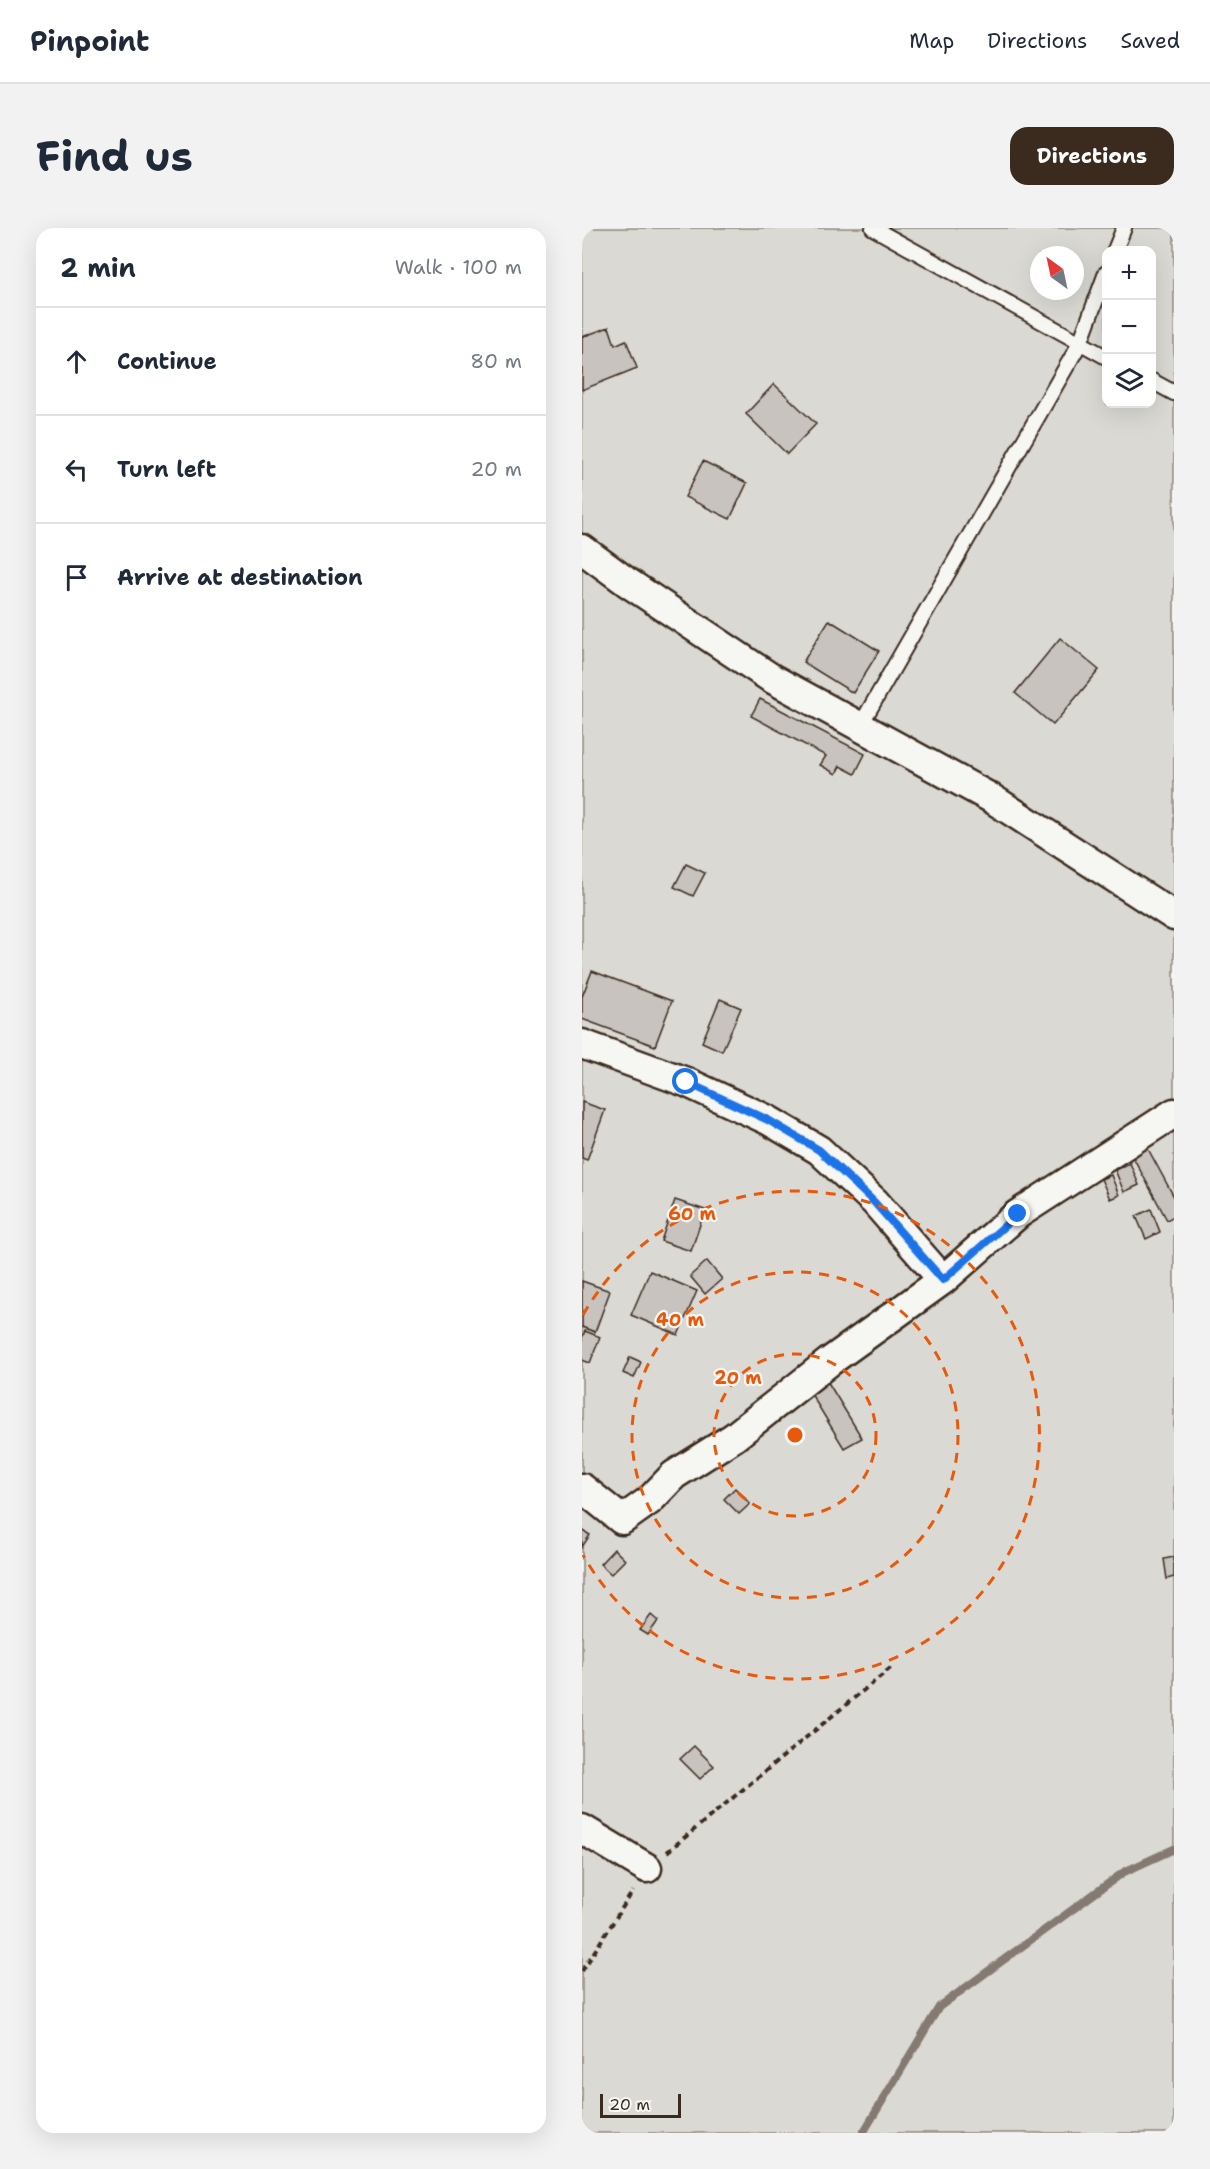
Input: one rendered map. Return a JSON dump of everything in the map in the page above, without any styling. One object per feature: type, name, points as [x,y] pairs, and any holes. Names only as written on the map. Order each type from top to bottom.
[{"type":"street","points":[[582,549],[627,582],[771,678],[992,798],[1174,916]]},
{"type":"street","points":[[582,1044],[686,1082],[768,1120],[819,1150],[874,1202],[943,1280]]},
{"type":"street","points":[[582,1488],[622,1520],[650,1500],[674,1475],[734,1437],[830,1362],[943,1280],[1018,1214],[1174,1113]]},
{"type":"street","points":[[582,1829],[647,1868]]},
{"type":"lane","points":[[873,228],[1102,354]]},
{"type":"lane","points":[[1117,246],[1124,228]]},
{"type":"lane","points":[[860,726],[1080,343],[1102,286]]},
{"type":"lane","points":[[1156,383],[1174,393]]},
{"type":"path","points":[[582,1971],[647,1868],[893,1666]]},
{"type":"shaded area","points":[[582,228],[1174,228],[1174,2133],[582,2133]]},
{"type":"building","points":[[609,327],[615,345],[626,340],[637,368],[582,390],[582,337]]},
{"type":"building","points":[[774,384],[816,424],[787,454],[746,414]]},
{"type":"building","points":[[703,461],[747,483],[730,519],[685,497]]},
{"type":"building","points":[[829,620],[879,651],[853,693],[803,662]]},
{"type":"building","points":[[1060,638],[1099,670],[1053,725],[1015,693]]},
{"type":"building","points":[[760,699],[865,754],[855,774],[840,766],[836,774],[820,765],[826,756],[751,716]]},
{"type":"building","points":[[686,864],[705,873],[693,896],[674,887]]},
{"type":"building","points":[[592,971],[672,1001],[655,1046],[582,1019],[582,997]]},
{"type":"building","points":[[720,999],[741,1008],[722,1051],[702,1042]]},
{"type":"building","points":[[582,1102],[605,1110],[587,1160],[582,1158]]},
{"type":"building","points":[[1147,1147],[1174,1197],[1174,1216],[1167,1220],[1132,1155]]},
{"type":"building","points":[[1130,1163],[1139,1185],[1124,1192],[1115,1170]]},
{"type":"building","points":[[1111,1175],[1119,1195],[1110,1199],[1101,1179]]},
{"type":"building","points":[[675,1200],[705,1210],[691,1251],[661,1241]]},
{"type":"building","points":[[1151,1209],[1160,1232],[1146,1239],[1136,1216]]},
{"type":"building","points":[[707,1261],[722,1279],[705,1294],[690,1276]]},
{"type":"building","points":[[650,1271],[697,1291],[678,1335],[631,1315]]},
{"type":"building","points":[[582,1281],[610,1291],[595,1332],[582,1327]]},
{"type":"building","points":[[585,1331],[600,1337],[590,1363],[582,1360],[582,1338]]},
{"type":"building","points":[[630,1357],[641,1362],[634,1378],[623,1373]]},
{"type":"building","points":[[826,1379],[862,1438],[844,1448],[808,1389]]},
{"type":"building","points":[[735,1488],[750,1504],[739,1514],[724,1499]]},
{"type":"building","points":[[582,1530],[590,1535],[582,1547]]},
{"type":"building","points":[[614,1549],[625,1560],[611,1574],[600,1564]]},
{"type":"building","points":[[1174,1557],[1174,1577],[1167,1579],[1164,1559]]},
{"type":"building","points":[[651,1615],[658,1621],[648,1635],[640,1630]]},
{"type":"building","points":[[694,1746],[714,1766],[700,1779],[680,1759]]},
{"type":"waterway","points":[[863,2133],[939,2007],[1124,1872],[1174,1849]]},
{"type":"route","points":[[686,1082],[768,1120],[819,1150],[874,1202],[943,1280],[1018,1214]]}]
